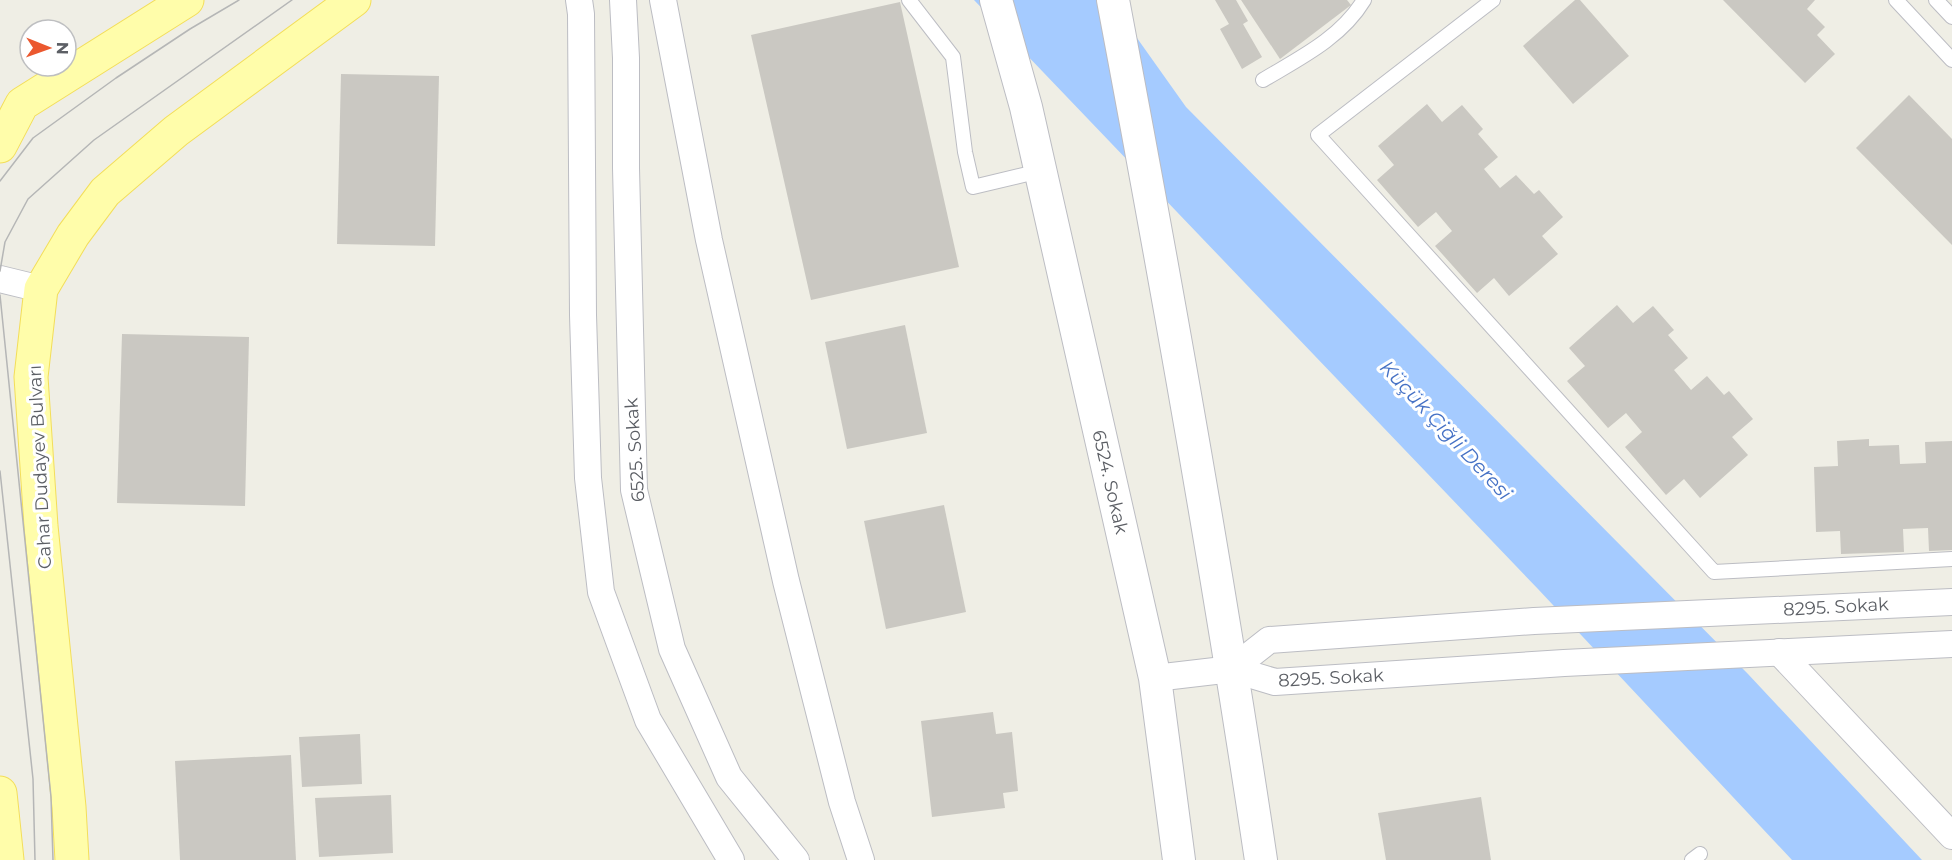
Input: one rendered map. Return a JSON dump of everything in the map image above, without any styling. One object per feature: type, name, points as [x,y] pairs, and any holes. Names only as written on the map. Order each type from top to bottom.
[{"type":"main road","points":[[0,146],[11,110],[187,0]]},
{"type":"main road","name":"Cahar Dudayev Bulvarı","points":[[72,860],[69,807],[41,526],[31,377],[41,289],[73,235],[105,192],[176,131],[354,0]]},
{"type":"main road","points":[[0,793],[6,860]]},
{"type":"street","points":[[579,0],[581,14],[583,315],[588,466],[601,592],[648,720],[731,860]]},
{"type":"street","name":"6525. Sokak","points":[[623,0],[634,490],[672,649],[729,777],[796,860]]},
{"type":"street","points":[[663,0],[709,240],[786,581],[842,802],[861,860]]},
{"type":"street","name":"6524. Sokak","points":[[996,0],[1026,107],[1155,678],[1179,860]]},
{"type":"street","points":[[1113,0],[1160,248],[1232,669],[1261,860]]},
{"type":"street","points":[[0,279],[41,289]]},
{"type":"street","name":"8295. Sokak","points":[[1232,669],[1269,640],[1534,621],[1952,602]]},
{"type":"street","points":[[1767,653],[1952,644]]},
{"type":"street","points":[[1767,653],[1952,836]]},
{"type":"street","name":"8295. Sokak","points":[[1232,669],[1275,682],[1564,663],[1767,653]]},
{"type":"street","points":[[1155,678],[1232,669]]},
{"type":"lane","points":[[909,0],[953,57],[965,152],[973,187],[1040,171]]},
{"type":"lane","points":[[1263,80],[1335,34],[1351,19],[1364,0]]},
{"type":"lane","points":[[1493,0],[1318,135],[1714,572],[1952,559]]},
{"type":"lane","points":[[1896,0],[1952,60]]},
{"type":"lane","points":[[1936,0],[1952,17]]},
{"type":"water","name":"Küçük Çiğli Deresi","points":[[974,0],[1110,0],[1186,107],[1748,674],[1922,860],[1792,860],[1538,589]]},
{"type":"building","points":[[1215,0],[1236,0],[1248,21],[1243,24],[1262,57],[1242,69],[1220,29],[1229,24]]},
{"type":"building","points":[[1241,0],[1347,0],[1351,5],[1280,59]]},
{"type":"building","points":[[1575,0],[1580,0],[1629,56],[1573,104],[1523,46]]},
{"type":"building","points":[[1723,0],[1815,0],[1807,9],[1825,27],[1817,35],[1835,54],[1805,83]]},
{"type":"building","points":[[900,2],[959,267],[811,300],[751,35]]},
{"type":"building","points":[[341,74],[439,76],[435,246],[337,244]]},
{"type":"building","points":[[1909,95],[1952,139],[1952,245],[1856,148]]},
{"type":"building","points":[[1427,104],[1442,122],[1462,105],[1483,129],[1478,134],[1498,157],[1484,169],[1500,188],[1516,175],[1534,194],[1539,190],[1563,217],[1542,236],[1558,254],[1509,296],[1494,278],[1477,293],[1435,246],[1452,231],[1436,212],[1418,227],[1377,180],[1394,165],[1378,146]]},
{"type":"building","points":[[1617,305],[1633,323],[1653,306],[1674,330],[1668,335],[1688,358],[1674,370],[1691,390],[1707,376],[1724,395],[1729,391],[1753,419],[1732,437],[1748,455],[1700,498],[1684,479],[1666,495],[1625,447],[1642,432],[1626,413],[1608,428],[1567,381],[1585,366],[1569,348]]},
{"type":"building","points":[[905,325],[927,433],[847,449],[825,342]]},
{"type":"building","points":[[122,334],[249,337],[245,506],[117,503]]},
{"type":"building","points":[[1869,439],[1869,446],[1899,445],[1900,464],[1926,463],[1925,442],[1952,441],[1952,550],[1929,551],[1928,528],[1903,529],[1904,552],[1841,554],[1840,531],[1816,532],[1814,467],[1838,466],[1837,441]]},
{"type":"building","points":[[944,505],[966,612],[886,629],[864,521]]},
{"type":"building","points":[[993,712],[996,734],[1012,732],[1018,791],[1003,793],[1005,808],[932,817],[921,721]]},
{"type":"building","points":[[360,734],[362,784],[302,787],[299,737]]},
{"type":"building","points":[[291,755],[296,860],[180,860],[175,761]]},
{"type":"building","points":[[391,795],[393,853],[319,857],[315,798]]},
{"type":"building","points":[[1481,797],[1491,860],[1386,860],[1378,813]]},
{"type":"tram line","points":[[0,181],[33,138],[116,78],[239,0]]},
{"type":"tram line","points":[[0,271],[5,242],[28,199],[94,140],[292,0]]},
{"type":"tram line","points":[[0,295],[51,797],[53,860]]},
{"type":"tram line","points":[[0,471],[33,779],[35,860]]}]
